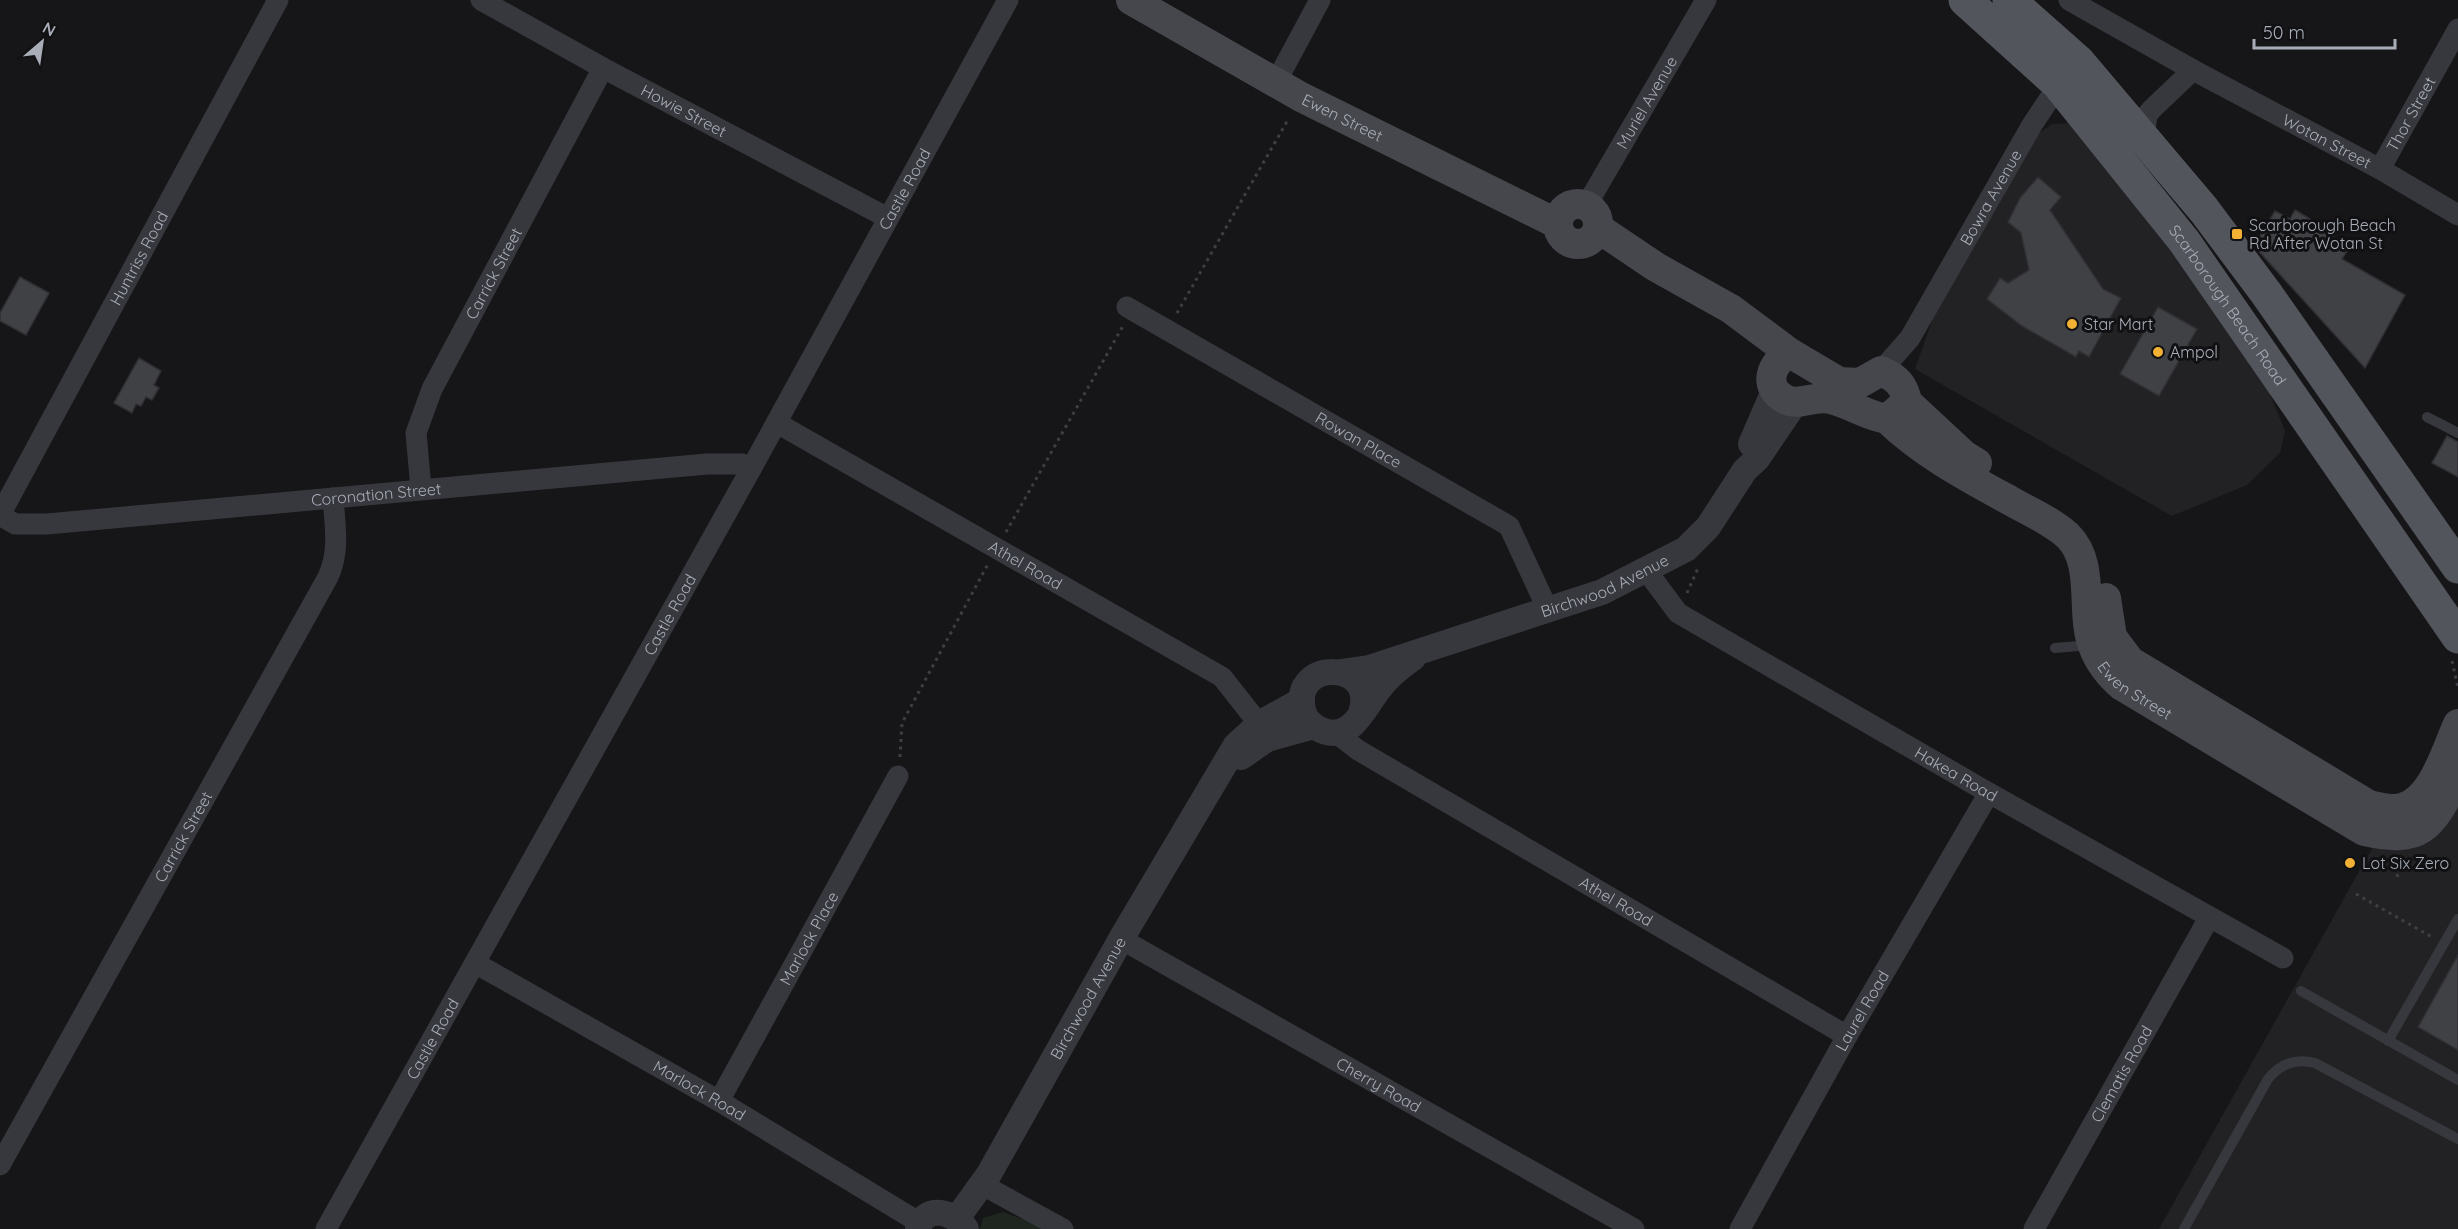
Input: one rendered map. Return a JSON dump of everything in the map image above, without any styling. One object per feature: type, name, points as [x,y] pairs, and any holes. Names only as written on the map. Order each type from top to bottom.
[{"type":"main road","name":"Ewen Street","points":[[1131,0],[1286,82],[1578,222],[1731,309],[1790,352],[1839,382],[1860,383],[1895,395]]},
{"type":"main road","name":"Ewen Street","points":[[1164,0],[1286,82]]},
{"type":"main road","name":"Scarborough Beach Road","points":[[1965,0],[2068,73],[2144,137],[2204,210],[2320,369],[2458,567]]},
{"type":"main road","name":"Scarborough Beach Road","points":[[2009,0],[2068,73],[2086,116],[2223,293],[2458,637]]},
{"type":"main road","name":"Ewen Street","points":[[1578,222],[1753,345],[1780,390],[1849,404],[1871,417],[1895,395]]},
{"type":"main road","points":[[1780,390],[1776,363],[1790,352]]},
{"type":"main road","points":[[2320,369],[2458,533]]},
{"type":"main road","name":"Ewen Street","points":[[1895,395],[1900,432],[1955,470],[2068,536],[2082,556],[2108,674],[2122,686],[2327,795],[2369,805],[2401,808],[2415,802],[2428,787],[2458,724]]},
{"type":"main road","name":"Ewen Street","points":[[2327,795],[2364,831],[2388,837],[2418,832],[2435,819],[2458,776]]},
{"type":"street","name":"Huntriss Road","points":[[0,515],[278,0]]},
{"type":"street","name":"Howie Street","points":[[481,0],[603,68],[888,218]]},
{"type":"street","name":"Castle Road","points":[[326,1229],[777,423],[1008,0]]},
{"type":"street","points":[[1286,82],[1320,0]]},
{"type":"street","name":"Muriel Avenue","points":[[1578,222],[1706,0]]},
{"type":"street","name":"Wotan Street","points":[[2069,0],[2193,70],[2380,169],[2458,214]]},
{"type":"street","name":"Thor Street","points":[[2380,169],[2458,28]]},
{"type":"street","name":"Carrick Street","points":[[421,489],[416,433],[432,389],[603,68]]},
{"type":"street","points":[[2144,137],[2147,116],[2152,109],[2193,70]]},
{"type":"street","name":"Bowra Avenue","points":[[1895,395],[1910,338],[2068,73]]},
{"type":"street","name":"Rowan Place","points":[[1127,307],[1509,526],[1548,610]]},
{"type":"street","name":"Bowra Avenue","points":[[1895,395],[1910,338]]},
{"type":"street","name":"Birchwood Avenue","points":[[919,1226],[930,1215],[942,1212],[962,1223],[981,1184],[1121,939],[1236,745],[1259,724],[1302,700],[1304,690],[1314,677],[1330,671],[1341,672],[1369,668],[1602,592],[1686,549],[1708,527],[1745,470],[1757,459],[1780,390]]},
{"type":"street","name":"Athel Road","points":[[777,423],[1222,677],[1259,724]]},
{"type":"street","name":"Coronation Street","points":[[0,515],[15,524],[31,525],[707,464],[742,464],[751,469]]},
{"type":"street","name":"Carrick Street","points":[[0,1166],[328,577],[334,564],[337,544],[333,498]]},
{"type":"street","name":"Hakea Road","points":[[1646,570],[1678,613],[1989,793],[2283,958]]},
{"type":"street","name":"Birchwood Avenue","points":[[1217,778],[1267,739],[1347,729],[1396,670],[1426,649]]},
{"type":"street","points":[[1341,672],[1351,677],[1362,691],[1360,716]]},
{"type":"street","points":[[1302,700],[1304,714],[1325,730]]},
{"type":"street","name":"Athel Road","points":[[1360,716],[1364,736],[1385,766]]},
{"type":"street","name":"Athel Road","points":[[1325,730],[1847,1036]]},
{"type":"street","name":"Marlock Place","points":[[719,1101],[898,776]]},
{"type":"street","name":"Laurel Road","points":[[1740,1229],[1847,1036],[1989,793]]},
{"type":"street","name":"Clematis Road","points":[[2034,1229],[2209,918]]},
{"type":"street","name":"Cherry Road","points":[[1121,939],[1634,1229]]},
{"type":"street","name":"Marlock Road","points":[[475,963],[719,1101],[919,1226]]},
{"type":"street","points":[[981,1184],[1063,1229]]},
{"type":"lane","points":[[2427,417],[2458,433]]},
{"type":"lane","points":[[2055,648],[2102,641]]},
{"type":"lane","points":[[2388,1041],[2458,919]]},
{"type":"lane","points":[[2301,991],[2458,1080]]},
{"type":"lane","points":[[2184,1229],[2268,1080],[2287,1064],[2301,1061],[2315,1063],[2422,1122],[2458,1138]]},
{"type":"path","points":[[1167,330],[1286,82]]},
{"type":"path","points":[[1678,613],[1702,561]]},
{"type":"path","points":[[2397,877],[2402,867],[2403,855]]},
{"type":"path","points":[[2356,894],[2436,939]]},
{"type":"shaded area","points":[[2072,123],[2169,244],[2266,384],[2285,431],[2280,453],[2247,485],[2172,516],[1915,369],[1933,318],[2039,133],[2052,124]]},
{"type":"shaded area","points":[[2458,800],[2458,1229],[2159,1229],[2395,807]]},
{"type":"shaded area","points":[[1003,1212],[1049,1229],[980,1229],[983,1218]]},
{"type":"building","points":[[2038,177],[2061,197],[2050,210],[2103,289],[2121,298],[2089,357],[2079,351],[2076,357],[2022,326],[1987,299],[2000,278],[2008,283],[2029,270],[2021,233],[2008,222],[2020,198]]},
{"type":"building","points":[[2295,210],[2335,234],[2331,242],[2347,251],[2342,259],[2405,295],[2365,368],[2254,246],[2275,211],[2290,219]]},
{"type":"building","points":[[20,277],[49,293],[26,335],[0,321],[0,313]]},
{"type":"building","name":"Ampol","points":[[2158,307],[2197,329],[2159,396],[2120,374]]},
{"type":"building","points":[[139,358],[161,371],[154,385],[159,388],[152,400],[146,397],[141,406],[136,404],[132,413],[114,403]]},
{"type":"building","points":[[2447,436],[2458,442],[2458,477],[2432,463]]},
{"type":"building","points":[[2458,955],[2458,1050],[2418,1027]]},
{"type":"place","name":"Scarborough Beach Rd After Wotan St","points":[[2237,234]]},
{"type":"place","name":"Star Mart","points":[[2072,324]]},
{"type":"place","name":"Ampol","points":[[2158,352]]},
{"type":"place","name":"Lot Six Zero","points":[[2350,863]]}]
